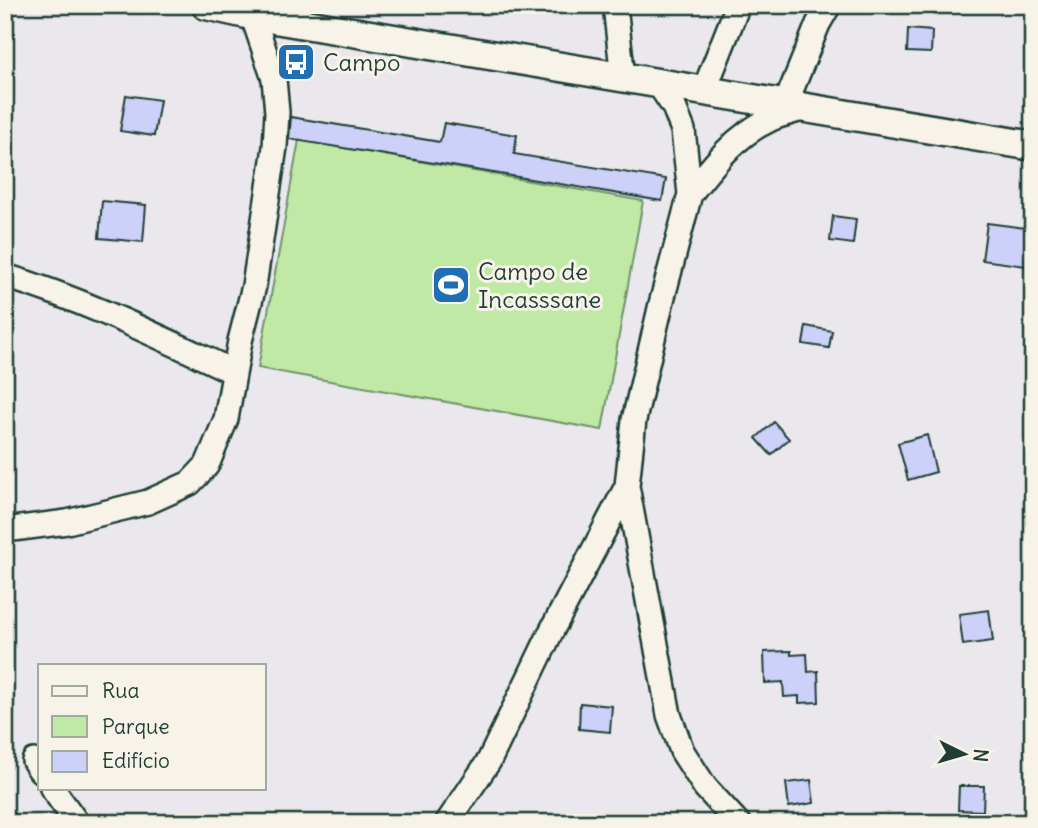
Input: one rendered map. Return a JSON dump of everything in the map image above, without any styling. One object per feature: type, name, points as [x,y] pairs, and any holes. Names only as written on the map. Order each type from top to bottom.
[{"type":"street","points":[[206,5],[250,10],[623,78],[1033,146]]},
{"type":"street","points":[[615,5],[623,78]]},
{"type":"street","points":[[704,91],[738,5]]},
{"type":"street","points":[[690,194],[712,165],[736,142],[798,105],[818,24],[829,5]]},
{"type":"street","points":[[5,530],[67,523],[148,502],[190,483],[207,464],[226,419],[254,286],[275,147],[277,112],[274,79],[250,10]]},
{"type":"street","points":[[658,83],[674,107],[684,130],[690,194],[660,304],[634,420],[627,486],[669,715],[682,751],[705,787],[737,823]]},
{"type":"street","points":[[5,276],[49,289],[96,308],[234,372]]},
{"type":"street","points":[[447,823],[489,761],[551,632],[627,486]]},
{"type":"street","points":[[53,790],[77,823]]},
{"type":"green space","name":"Campo de Incasssane","points":[[299,140],[643,201],[602,430],[258,368]]},
{"type":"building","points":[[908,29],[932,31],[931,53],[907,52]]},
{"type":"building","points":[[126,95],[160,100],[154,136],[120,131]]},
{"type":"building","points":[[291,117],[440,142],[444,123],[517,135],[514,154],[666,179],[662,201],[289,139]]},
{"type":"building","points":[[102,201],[146,205],[143,242],[99,238]]},
{"type":"building","points":[[833,216],[856,219],[853,244],[830,241]]},
{"type":"building","points":[[987,223],[1033,229],[1033,267],[982,260]]},
{"type":"building","points":[[806,326],[832,331],[829,348],[803,344]]},
{"type":"building","points":[[774,422],[789,439],[771,455],[756,438]]},
{"type":"building","points":[[927,435],[936,472],[908,480],[898,443]]},
{"type":"building","points":[[989,610],[993,641],[963,645],[959,614]]},
{"type":"building","points":[[791,651],[791,655],[807,654],[808,672],[818,671],[819,702],[799,703],[799,696],[784,697],[783,682],[765,683],[764,652]]},
{"type":"building","points":[[580,703],[612,706],[610,732],[579,729]]},
{"type":"building","points":[[811,780],[814,803],[789,807],[786,783]]},
{"type":"building","points":[[959,786],[984,786],[983,811],[958,810]]},
{"type":"place","name":"Campo","points":[[296,62]]},
{"type":"place","name":"Campo de Incasssane","points":[[451,285]]}]
